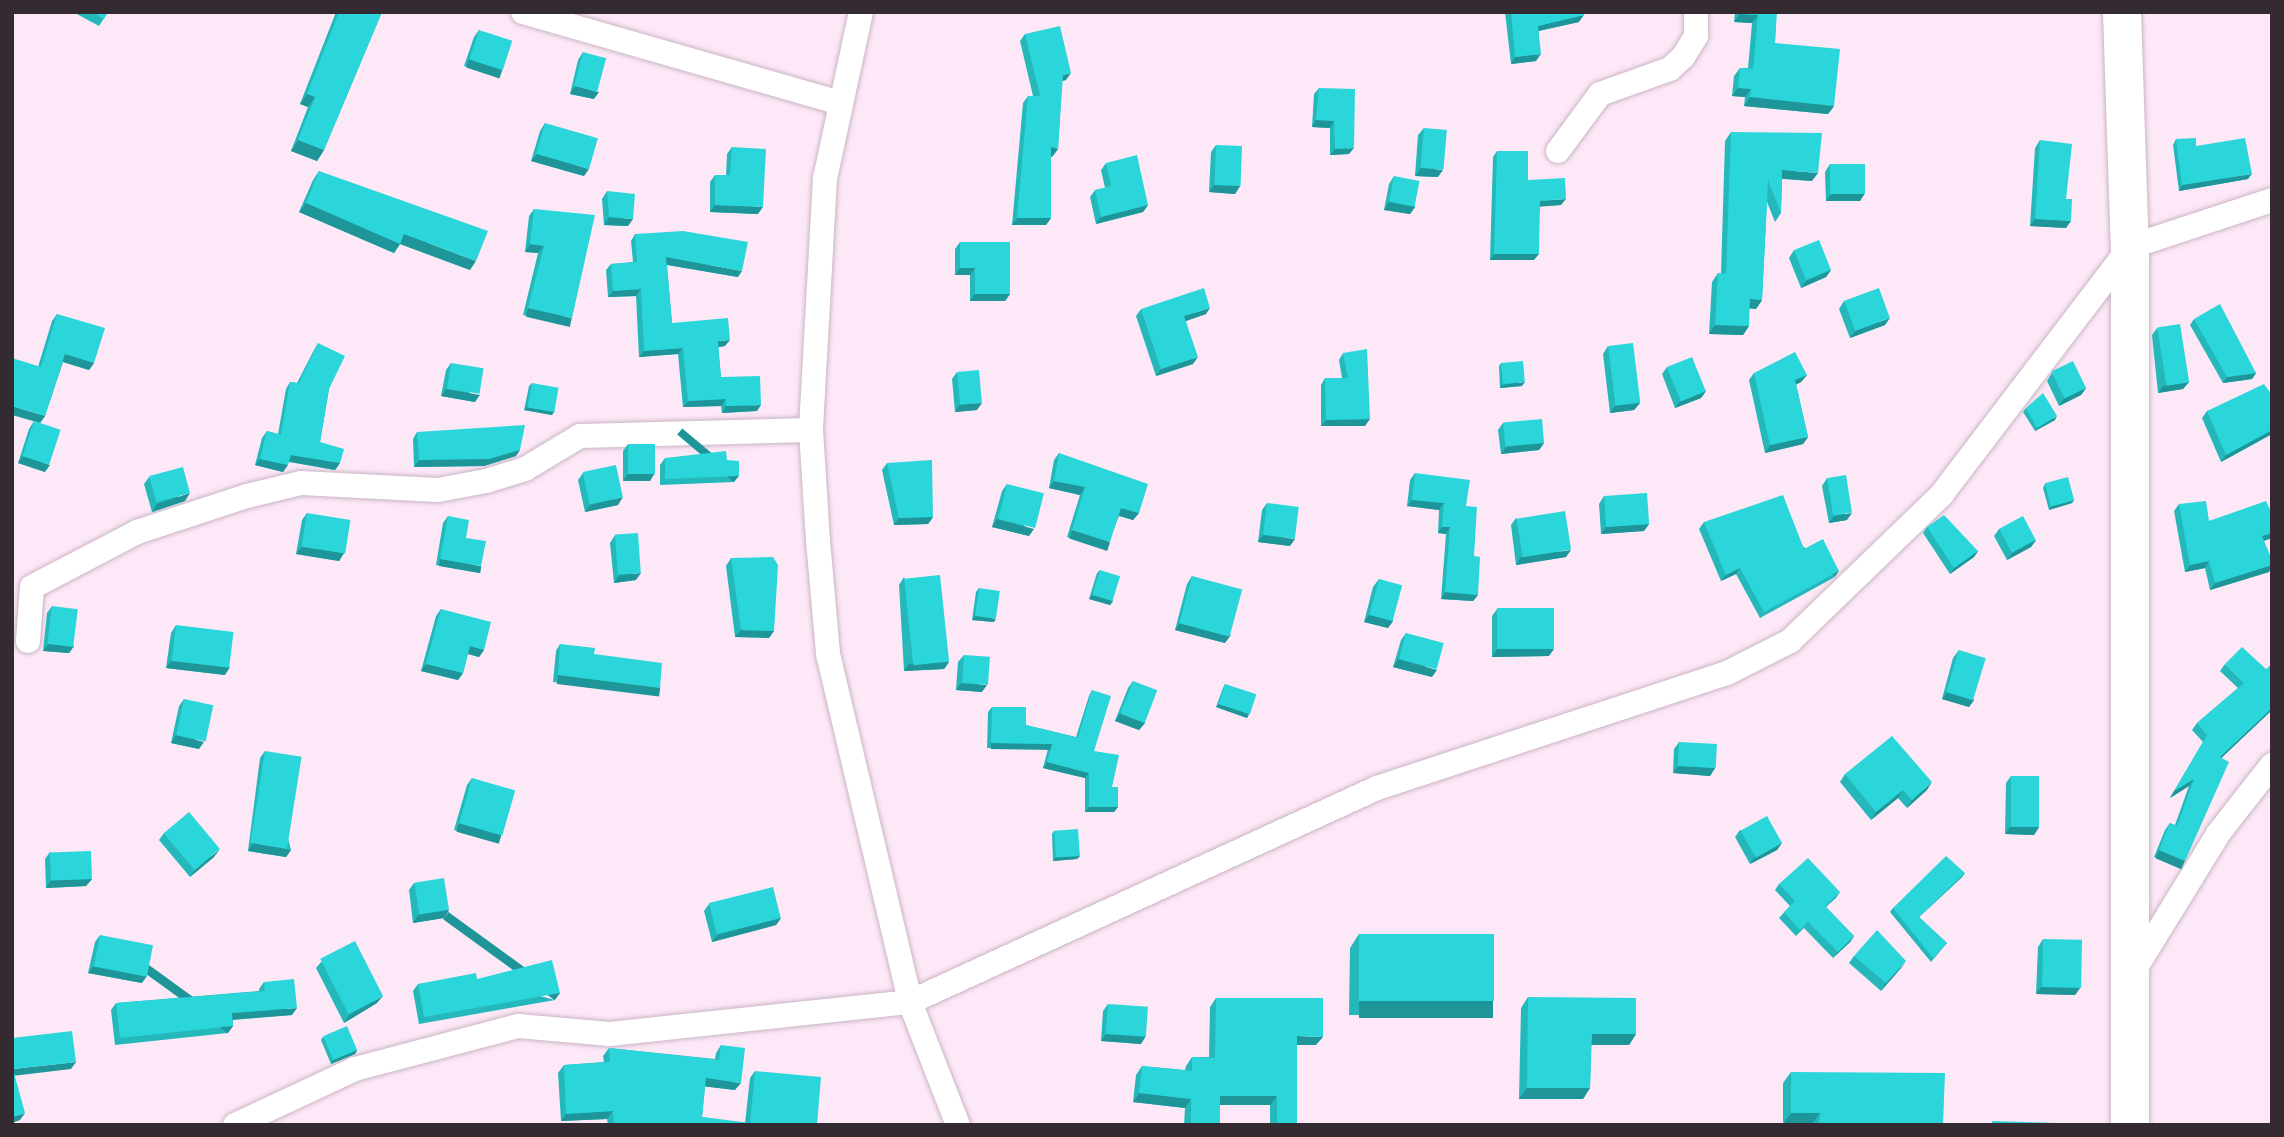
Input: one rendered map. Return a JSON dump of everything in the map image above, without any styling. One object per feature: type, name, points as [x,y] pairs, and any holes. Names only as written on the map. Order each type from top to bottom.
[{"type":"highway","points":[[2122,12],[2130,247],[2126,985],[2134,1122]]},
{"type":"street","points":[[523,12],[840,103]]},
{"type":"street","points":[[861,12],[825,178],[811,430],[828,653],[910,1002],[958,1125]]},
{"type":"street","points":[[1558,151],[1600,94],[1670,69],[1683,57],[1696,36],[1696,12]]},
{"type":"street","points":[[235,1125],[355,1069],[518,1026],[611,1034],[910,1002],[1377,788],[1727,673],[1790,641],[1942,494],[2130,247],[2272,200]]},
{"type":"street","points":[[28,641],[32,587],[137,532],[247,496],[301,483],[439,490],[486,481],[525,469],[580,436],[811,430]]},
{"type":"street","points":[[2126,985],[2218,834],[2272,765]]},
{"type":"building","points":[[92,12],[108,12],[104,19]]},
{"type":"building","points":[[339,12],[382,12],[324,150],[298,140],[315,97],[307,94]]},
{"type":"building","points":[[1511,12],[1583,12],[1584,15],[1538,26],[1541,54],[1515,57]]},
{"type":"building","points":[[1740,12],[1777,12],[1775,43],[1840,49],[1834,106],[1750,97],[1751,89],[1738,88],[1740,68],[1753,69],[1758,15]]},
{"type":"building","points":[[1060,26],[1071,73],[1063,75],[1058,149],[1051,147],[1051,218],[1017,218],[1028,96],[1040,96],[1025,34]]},
{"type":"building","points":[[479,30],[512,41],[503,70],[469,59]]},
{"type":"building","points":[[583,52],[606,58],[597,92],[574,86]]},
{"type":"building","points":[[1319,88],[1355,89],[1354,148],[1335,149],[1334,121],[1316,120]]},
{"type":"building","points":[[545,123],[598,138],[589,169],[536,154]]},
{"type":"building","points":[[1424,128],[1447,130],[1443,170],[1421,168]]},
{"type":"building","points":[[1731,132],[1822,133],[1818,173],[1782,170],[1781,213],[1768,180],[1762,300],[1750,299],[1749,326],[1715,325],[1718,273],[1726,274]]},
{"type":"building","points":[[2196,138],[2196,146],[2245,138],[2252,174],[2182,185],[2176,139]]},
{"type":"building","points":[[2040,140],[2072,144],[2066,199],[2072,199],[2071,221],[2035,219]]},
{"type":"building","points":[[1216,145],[1242,146],[1241,186],[1215,185]]},
{"type":"building","points":[[732,147],[766,149],[763,207],[715,205],[715,175],[730,175]]},
{"type":"building","points":[[1497,151],[1528,151],[1528,180],[1565,178],[1566,199],[1540,201],[1539,254],[1494,254]]},
{"type":"building","points":[[1137,155],[1148,205],[1101,217],[1095,190],[1111,186],[1106,163]]},
{"type":"building","points":[[1830,164],[1865,164],[1865,194],[1830,194]]},
{"type":"building","points":[[319,171],[488,231],[476,261],[404,234],[400,244],[306,203]]},
{"type":"building","points":[[1394,176],[1420,181],[1415,206],[1389,202]]},
{"type":"building","points":[[607,191],[635,194],[633,219],[609,217]]},
{"type":"building","points":[[534,209],[595,215],[572,318],[528,308],[544,246],[530,244]]},
{"type":"building","points":[[683,231],[748,242],[742,271],[666,257],[672,323],[728,318],[730,340],[718,341],[721,377],[760,376],[761,405],[726,406],[726,399],[688,401],[683,348],[644,351],[641,289],[613,291],[611,264],[637,262],[635,234]]},
{"type":"building","points":[[1819,240],[1831,270],[1806,280],[1794,250]]},
{"type":"building","points":[[960,242],[1010,242],[1010,294],[975,294],[975,268],[960,268]]},
{"type":"building","points":[[1204,288],[1210,308],[1184,316],[1198,357],[1161,369],[1141,309]]},
{"type":"building","points":[[1879,288],[1890,318],[1855,331],[1844,301]]},
{"type":"building","points":[[2220,304],[2256,373],[2227,377],[2194,319]]},
{"type":"building","points":[[57,314],[105,328],[94,363],[65,354],[45,416],[12,406],[12,358],[41,367]]},
{"type":"building","points":[[2180,324],[2189,382],[2167,386],[2157,328]]},
{"type":"building","points":[[318,343],[345,356],[329,389],[320,442],[344,449],[340,463],[291,455],[288,465],[260,459],[267,431],[281,435],[290,382],[299,383]]},
{"type":"building","points":[[1633,343],[1640,403],[1615,406],[1608,346]]},
{"type":"building","points":[[1367,349],[1370,419],[1326,420],[1325,378],[1348,378],[1343,353]]},
{"type":"building","points":[[1795,352],[1807,375],[1795,380],[1808,437],[1770,445],[1754,373]]},
{"type":"building","points":[[1692,357],[1706,391],[1681,401],[1667,367]]},
{"type":"building","points":[[1523,361],[1525,382],[1503,384],[1501,363]]},
{"type":"building","points":[[2073,361],[2086,388],[2065,398],[2051,372]]},
{"type":"building","points":[[451,363],[484,368],[480,394],[447,389]]},
{"type":"building","points":[[979,370],[982,403],[960,405],[957,372]]},
{"type":"building","points":[[532,383],[559,388],[554,412],[528,408]]},
{"type":"building","points":[[2264,384],[2272,395],[2272,430],[2226,455],[2207,411]]},
{"type":"building","points":[[2043,393],[2057,416],[2037,428],[2026,408]]},
{"type":"building","points":[[1542,419],[1544,443],[1505,446],[1503,422]]},
{"type":"building","points":[[34,421],[61,430],[49,465],[23,456]]},
{"type":"building","points":[[525,425],[520,450],[489,459],[419,460],[417,432]]},
{"type":"building","points":[[628,444],[655,444],[655,474],[628,474]]},
{"type":"building","points":[[726,451],[727,460],[739,461],[739,476],[665,479],[665,458]]},
{"type":"building","points":[[1059,453],[1148,484],[1139,513],[1121,508],[1110,542],[1072,530],[1085,487],[1054,481]]},
{"type":"building","points":[[932,460],[933,517],[899,518],[887,463]]},
{"type":"building","points":[[616,465],[623,497],[590,504],[583,472]]},
{"type":"building","points":[[183,467],[190,493],[156,502],[149,476]]},
{"type":"building","points":[[1415,473],[1470,480],[1466,506],[1477,507],[1474,556],[1480,557],[1478,595],[1445,592],[1450,527],[1442,527],[1444,503],[1412,500]]},
{"type":"building","points":[[1846,475],[1852,513],[1833,516],[1827,478]]},
{"type":"building","points":[[2068,477],[2074,500],[2051,506],[2045,483]]},
{"type":"building","points":[[1007,484],[1044,493],[1035,528],[998,519]]},
{"type":"building","points":[[1647,493],[1649,524],[1606,527],[1604,496]]},
{"type":"building","points":[[1783,495],[1804,549],[1823,539],[1839,571],[1764,612],[1740,568],[1726,575],[1704,522]]},
{"type":"building","points":[[2206,501],[2209,521],[2266,501],[2272,514],[2272,533],[2262,536],[2272,565],[2215,583],[2209,561],[2190,565],[2179,504]]},
{"type":"building","points":[[1267,503],[1299,507],[1295,539],[1263,535]]},
{"type":"building","points":[[1565,511],[1571,550],[1523,557],[1517,519]]},
{"type":"building","points":[[307,513],[350,520],[345,553],[302,547]]},
{"type":"building","points":[[1944,515],[1978,551],[1954,568],[1927,527]]},
{"type":"building","points":[[448,516],[469,520],[466,538],[486,541],[481,566],[440,559]]},
{"type":"building","points":[[2023,516],[2036,540],[2012,553],[1999,529]]},
{"type":"building","points":[[638,533],[641,573],[618,575],[615,535]]},
{"type":"building","points":[[773,557],[778,565],[774,631],[741,630],[731,558]]},
{"type":"building","points":[[1100,570],[1120,576],[1112,601],[1092,595]]},
{"type":"building","points":[[940,575],[949,662],[913,665],[904,579]]},
{"type":"building","points":[[1192,576],[1242,589],[1230,637],[1179,623]]},
{"type":"building","points":[[1379,579],[1402,585],[1393,621],[1369,615]]},
{"type":"building","points":[[979,588],[1000,591],[996,619],[975,616]]},
{"type":"building","points":[[52,606],[78,609],[73,647],[47,644]]},
{"type":"building","points":[[1497,608],[1554,608],[1554,649],[1497,649]]},
{"type":"building","points":[[441,609],[491,622],[484,650],[470,646],[463,673],[426,664]]},
{"type":"building","points":[[176,625],[234,632],[229,668],[172,661]]},
{"type":"building","points":[[1406,633],[1444,643],[1437,669],[1399,659]]},
{"type":"building","points":[[560,644],[595,648],[594,654],[662,663],[660,688],[558,675]]},
{"type":"building","points":[[2242,647],[2266,669],[2272,664],[2272,708],[2220,757],[2229,762],[2185,861],[2159,850],[2170,823],[2177,826],[2194,779],[2174,791],[2207,735],[2197,723],[2244,683],[2225,664]]},
{"type":"building","points":[[1959,650],[1986,658],[1973,700],[1946,692]]},
{"type":"building","points":[[964,655],[990,657],[988,685],[962,683]]},
{"type":"building","points":[[1133,681],[1157,690],[1145,723],[1120,714]]},
{"type":"building","points":[[1225,684],[1256,694],[1250,714],[1219,704]]},
{"type":"building","points":[[1092,690],[1111,696],[1094,751],[1119,755],[1112,787],[1118,787],[1118,807],[1089,807],[1089,773],[1047,762],[1052,744],[991,743],[992,707],[1026,707],[1026,725],[1078,738]]},
{"type":"building","points":[[184,699],[213,705],[206,741],[176,735]]},
{"type":"building","points":[[1892,736],[1932,782],[1912,800],[1903,790],[1876,812],[1845,774]]},
{"type":"building","points":[[1679,742],[1717,744],[1716,768],[1678,766]]},
{"type":"building","points":[[265,751],[302,757],[287,849],[250,843]]},
{"type":"building","points":[[2011,776],[2039,776],[2039,827],[2011,827]]},
{"type":"building","points":[[472,778],[515,790],[502,836],[459,823]]},
{"type":"building","points":[[189,812],[220,849],[195,870],[164,833]]},
{"type":"building","points":[[1767,816],[1782,843],[1756,858],[1741,831]]},
{"type":"building","points":[[1078,829],[1080,856],[1056,858],[1054,831]]},
{"type":"building","points":[[91,851],[92,879],[51,880],[50,852]]},
{"type":"building","points":[[1946,856],[1965,873],[1919,917],[1947,943],[1933,958],[1893,908]]},
{"type":"building","points":[[1808,858],[1840,892],[1825,906],[1854,936],[1838,952],[1808,922],[1800,930],[1784,912],[1795,901],[1779,884]]},
{"type":"building","points":[[444,878],[449,910],[419,914],[414,883]]},
{"type":"building","points":[[773,887],[781,918],[717,934],[709,903]]},
{"type":"building","points":[[1877,930],[1906,961],[1886,983],[1854,956]]},
{"type":"building","points":[[1359,934],[1494,934],[1494,1001],[1359,1001]]},
{"type":"building","points":[[100,935],[153,945],[147,977],[94,966]]},
{"type":"building","points":[[2043,939],[2082,940],[2081,988],[2042,987]]},
{"type":"building","points":[[355,941],[383,996],[348,1014],[320,959]]},
{"type":"building","points":[[552,960],[560,993],[424,1017],[418,984],[476,973],[477,979]]},
{"type":"building","points":[[294,979],[297,1008],[232,1013],[233,1026],[120,1038],[116,1003],[265,991],[264,982]]},
{"type":"building","points":[[1528,997],[1636,998],[1636,1034],[1592,1034],[1590,1088],[1527,1088]]},
{"type":"building","points":[[1216,998],[1323,998],[1323,1037],[1297,1036],[1297,1125],[1277,1125],[1277,1096],[1220,1096],[1220,1125],[1191,1125],[1191,1099],[1139,1093],[1142,1066],[1192,1071],[1192,1057],[1215,1058]]},
{"type":"building","points":[[1108,1004],[1148,1007],[1146,1037],[1106,1034]]},
{"type":"building","points":[[347,1026],[357,1050],[333,1060],[323,1036]]},
{"type":"building","points":[[72,1031],[76,1062],[13,1069],[25,1113],[12,1117],[12,1038]]},
{"type":"building","points":[[721,1045],[745,1048],[741,1083],[706,1078],[702,1117],[750,1123],[755,1071],[821,1077],[817,1125],[614,1125],[613,1111],[566,1114],[564,1065],[610,1062],[609,1048],[719,1060]]},
{"type":"building","points":[[1791,1072],[1945,1073],[1943,1125],[1819,1125],[1820,1113],[1791,1113]]},
{"type":"building","points":[[1992,1121],[2059,1123],[2059,1125],[1992,1125]]}]
